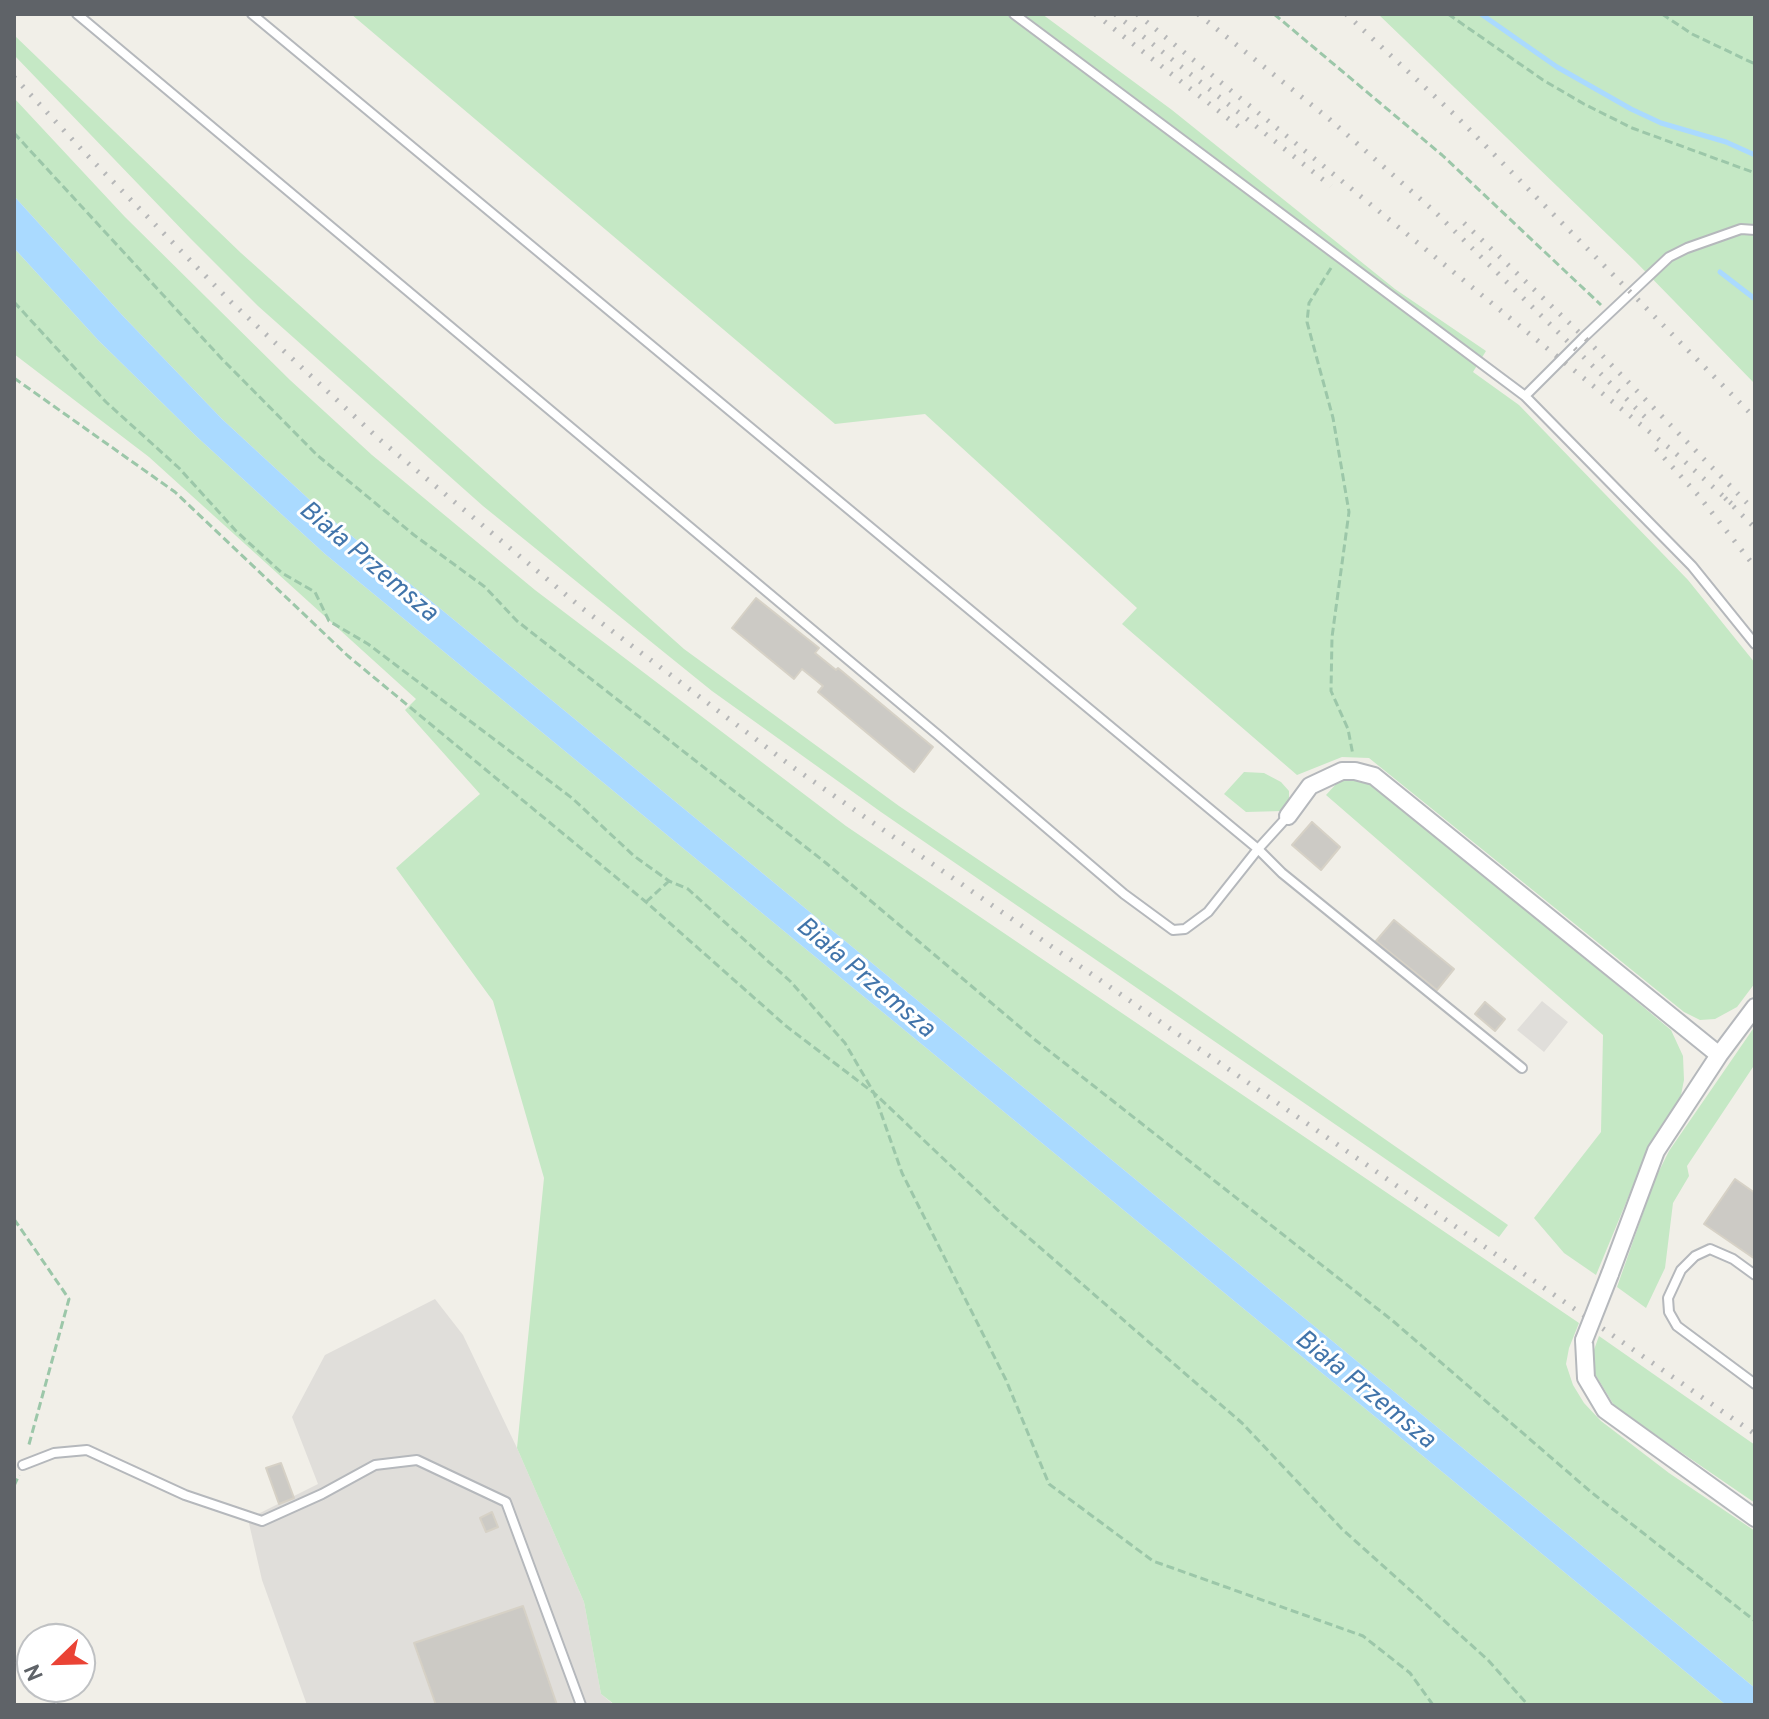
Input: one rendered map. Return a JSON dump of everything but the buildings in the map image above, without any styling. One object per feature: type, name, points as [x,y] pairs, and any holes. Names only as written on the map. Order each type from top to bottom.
[{"type":"street","points":[[1288,816],[1310,786],[1342,771],[1374,776],[1719,1055]]},
{"type":"street","points":[[1755,1007],[1719,1055],[1656,1151],[1584,1340],[1586,1378],[1605,1410],[1755,1518]]},
{"type":"lane","points":[[77,14],[903,705],[1124,894],[1173,930],[1185,929],[1208,912],[1288,816]]},
{"type":"lane","points":[[252,14],[1258,849],[1282,873],[1522,1068]]},
{"type":"lane","points":[[1014,14],[1525,396],[1692,566],[1755,644]]},
{"type":"lane","points":[[1525,396],[1669,257],[1741,229],[1755,230]]},
{"type":"lane","points":[[1755,1275],[1733,1259],[1710,1249],[1695,1256],[1681,1270],[1668,1298],[1669,1312],[1677,1326],[1755,1384]]},
{"type":"lane","points":[[23,1465],[54,1453],[87,1450],[185,1495],[262,1521],[322,1494],[375,1465],[417,1460],[506,1502],[581,1705]]},
{"type":"path","points":[[1274,14],[1442,155],[1609,313]]},
{"type":"path","points":[[1448,14],[1543,80],[1584,104],[1632,128],[1755,173]]},
{"type":"path","points":[[1662,14],[1692,34],[1755,64]]},
{"type":"path","points":[[14,133],[221,358],[317,455],[414,535],[485,587],[517,621],[826,863],[1034,1039],[1381,1311],[1591,1492],[1755,1621]]},
{"type":"path","points":[[1337,258],[1309,303],[1307,322],[1333,418],[1349,512],[1332,637],[1331,691],[1348,729],[1354,752],[1342,771]]},
{"type":"path","points":[[14,302],[106,402],[179,468],[236,531],[282,573],[315,592],[329,621],[368,644],[572,798],[634,856],[669,881],[688,889],[790,981],[845,1043],[874,1093],[902,1173],[1006,1380],[1049,1484],[1153,1561],[1363,1636],[1410,1673],[1433,1705]]},
{"type":"path","points":[[14,378],[175,492],[348,656],[646,902],[786,1026],[874,1093],[1006,1218],[1242,1423],[1342,1529],[1488,1660],[1528,1705]]},
{"type":"path","points":[[646,902],[669,881]]},
{"type":"path","points":[[14,1219],[69,1299],[23,1465],[14,1486]]},
{"type":"shaded area","points":[[1542,1001],[1568,1022],[1544,1052],[1517,1030]]},
{"type":"shaded area","points":[[435,1299],[463,1335],[517,1448],[584,1602],[601,1694],[614,1705],[307,1705],[262,1580],[248,1519],[318,1484],[292,1417],[325,1355]]},
{"type":"green space","points":[[351,14],[1042,14],[1172,110],[1395,289],[1486,351],[1473,372],[1519,405],[1688,580],[1755,663],[1755,983],[1737,1007],[1715,1019],[1700,1020],[1684,1012],[1369,758],[1342,757],[1297,775],[1122,624],[1137,608],[925,414],[835,424]]},
{"type":"green space","points":[[1378,14],[1755,14],[1755,384],[1635,261]]},
{"type":"green space","points":[[14,35],[241,253],[684,649],[899,806],[1171,990],[1508,1225],[1499,1237],[881,812],[712,691],[483,506],[258,306],[190,238],[14,55]]},
{"type":"green space","points":[[14,98],[125,217],[290,380],[372,455],[535,590],[846,826],[1579,1323],[1566,1364],[1573,1385],[1584,1403],[1601,1421],[1669,1473],[1755,1531],[1755,1688],[325,514],[222,419],[14,196]]},
{"type":"green space","points":[[14,248],[98,340],[197,437],[325,554],[1726,1705],[615,1705],[601,1694],[584,1602],[517,1448],[544,1178],[493,1001],[396,868],[480,794],[405,710],[416,699],[149,457],[14,354]]},
{"type":"green space","points":[[1244,772],[1264,773],[1281,782],[1289,791],[1289,803],[1283,811],[1246,812],[1224,794]]},
{"type":"green space","points":[[1352,776],[1366,779],[1390,796],[1671,1030],[1683,1056],[1684,1080],[1680,1100],[1647,1152],[1596,1275],[1564,1253],[1534,1218],[1601,1132],[1603,1035],[1326,795],[1337,783]]},
{"type":"green space","points":[[1755,1026],[1755,1064],[1687,1166],[1689,1176],[1673,1203],[1665,1268],[1646,1308],[1617,1287],[1655,1179],[1669,1151]]},
{"type":"green space","points":[[1599,1336],[1755,1445],[1755,1503],[1615,1407],[1592,1369],[1591,1358]]},
{"type":"water","name":"Biała Przemsza","points":[[14,196],[222,419],[325,514],[1755,1688],[1755,1705],[1726,1705],[325,554],[197,437],[98,340],[14,248]]},
{"type":"waterway","points":[[1481,14],[1557,67],[1631,109],[1661,123],[1726,142],[1755,155]]},
{"type":"waterway","points":[[1720,272],[1755,299]]},
{"type":"railway","points":[[1095,14],[1239,127]]},
{"type":"railway","points":[[1115,14],[1331,186]]},
{"type":"railway","points":[[1137,14],[1673,451],[1733,505]]},
{"type":"railway","points":[[1198,14],[1328,118],[1434,211],[1646,418]]},
{"type":"railway","points":[[1346,14],[1457,117],[1755,418]]},
{"type":"railway","points":[[14,77],[231,302],[379,439],[583,609],[794,768],[1755,1434]]},
{"type":"railway","points":[[1464,223],[1584,337],[1748,504]]},
{"type":"railway","points":[[1656,449],[1698,495],[1755,567]]},
{"type":"railway","points":[[1725,498],[1755,528]]}]
